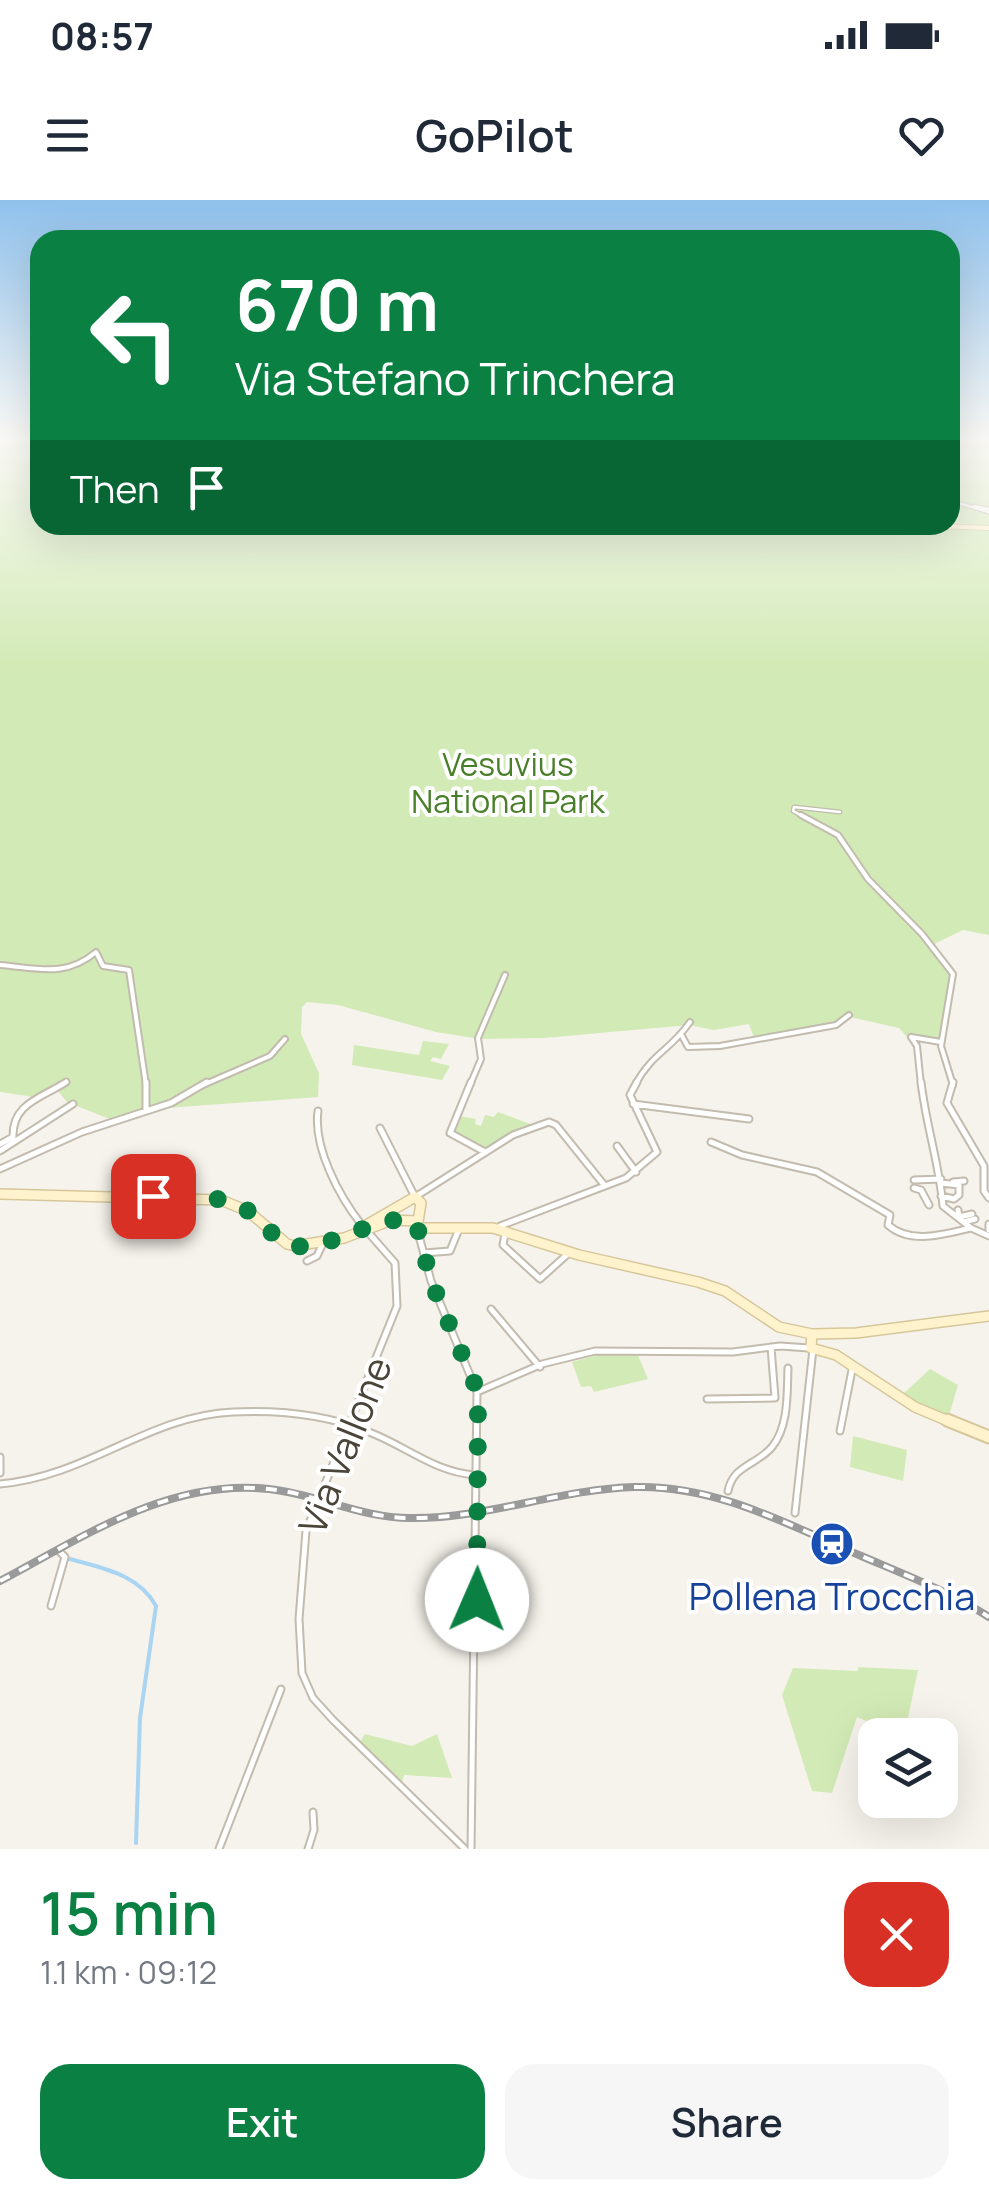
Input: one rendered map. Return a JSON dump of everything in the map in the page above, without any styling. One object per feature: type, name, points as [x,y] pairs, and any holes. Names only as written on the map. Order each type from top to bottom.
[{"type":"street","points":[[960,527],[989,528]]},
{"type":"street","points":[[840,812],[801,806],[793,811],[838,835],[868,879],[953,974],[941,1042],[954,1080],[947,1103],[984,1166],[984,1191],[989,1198]]},
{"type":"street","points":[[0,965],[66,970],[79,966],[96,952],[103,966],[129,970],[145,1064],[146,1112]]},
{"type":"street","points":[[485,1152],[450,1133],[481,1059],[478,1038],[505,975]]},
{"type":"street","points":[[682,1036],[688,1047],[720,1046],[836,1025],[849,1015]]},
{"type":"street","points":[[496,1230],[574,1201],[636,1172],[658,1150],[630,1095],[644,1066],[682,1036],[690,1022]]},
{"type":"street","points":[[941,1042],[911,1036],[923,1079],[926,1126],[941,1181],[943,1206],[971,1228]]},
{"type":"street","points":[[0,1169],[82,1132],[182,1098],[221,1074],[270,1056],[286,1039]]},
{"type":"street","points":[[0,1148],[13,1137],[15,1114],[23,1104],[66,1082]]},
{"type":"street","points":[[0,1148],[73,1104]]},
{"type":"street","points":[[633,1104],[749,1119]]},
{"type":"street","points":[[318,1111],[316,1126],[343,1201],[364,1228]]},
{"type":"street","points":[[364,1228],[485,1152],[549,1122],[556,1125],[605,1186]]},
{"type":"street","points":[[380,1128],[421,1203],[417,1225],[422,1253],[478,1392],[478,1552],[468,1849]]},
{"type":"street","points":[[711,1142],[742,1155],[817,1172],[890,1215],[888,1226],[895,1233],[914,1236],[971,1228],[988,1231]]},
{"type":"street","points":[[617,1146],[636,1172]]},
{"type":"street","points":[[929,1205],[914,1184],[959,1183],[957,1198],[941,1196]]},
{"type":"street","points":[[0,1194],[221,1200],[248,1210],[288,1244],[323,1243],[399,1219],[417,1225],[496,1230],[712,1286],[773,1324],[815,1334],[989,1316]]},
{"type":"street","points":[[960,1216],[974,1216]]},
{"type":"street","name":"Via Vallone","points":[[364,1228],[391,1254],[400,1278],[395,1315],[306,1531],[298,1619],[302,1673],[313,1698],[333,1720],[468,1849]]},
{"type":"street","points":[[422,1253],[448,1252],[459,1229]]},
{"type":"street","points":[[496,1230],[502,1244],[521,1256],[530,1272],[540,1279],[570,1252]]},
{"type":"street","points":[[306,1260],[318,1256],[323,1243]]},
{"type":"street","points":[[491,1309],[540,1367]]},
{"type":"street","points":[[795,1513],[815,1334]]},
{"type":"street","points":[[478,1392],[540,1367],[609,1349],[698,1353],[788,1344],[836,1354],[915,1407],[989,1436]]},
{"type":"street","points":[[771,1347],[782,1395]]},
{"type":"street","points":[[840,1430],[853,1365]]},
{"type":"street","points":[[728,1491],[736,1470],[774,1445],[781,1428],[788,1368]]},
{"type":"street","points":[[707,1399],[782,1395]]},
{"type":"street","points":[[0,1484],[50,1478],[171,1421],[204,1414],[264,1414],[350,1425],[397,1444],[447,1474],[475,1476]]},
{"type":"street","points":[[0,1457],[0,1472]]},
{"type":"street","points":[[52,1606],[64,1557],[60,1552]]},
{"type":"street","points":[[218,1849],[281,1689]]},
{"type":"street","points":[[308,1849],[313,1812]]},
{"type":"green space","name":"Vesuvius National Park","points":[[0,516],[30,516],[30,535],[960,535],[960,516],[989,516],[989,935],[963,930],[934,944],[954,976],[944,1045],[907,1037],[899,1028],[850,1017],[840,1025],[755,1041],[749,1024],[714,1030],[689,1025],[544,1038],[480,1039],[436,1032],[338,1005],[307,1002],[302,1007],[301,1034],[319,1073],[318,1097],[166,1108],[117,1122],[67,1102],[58,1091],[41,1098],[0,1092]]},
{"type":"green space","points":[[423,1041],[449,1044],[441,1059],[433,1057],[430,1061],[450,1066],[442,1080],[352,1065],[354,1045],[419,1055]]},
{"type":"green space","points":[[498,1112],[533,1125],[486,1149],[452,1136],[458,1116],[476,1119],[475,1124],[481,1126],[485,1115],[494,1117]]},
{"type":"green space","points":[[612,1351],[637,1353],[648,1379],[594,1392],[591,1386],[581,1387],[572,1362]]},
{"type":"green space","points":[[930,1369],[958,1385],[948,1419],[901,1396]]},
{"type":"green space","points":[[853,1436],[907,1450],[903,1481],[850,1467]]},
{"type":"green space","points":[[858,1667],[918,1670],[908,1718],[857,1717],[832,1793],[812,1791],[782,1695],[793,1668],[858,1671]]},
{"type":"green space","points":[[365,1734],[412,1746],[437,1734],[452,1778],[404,1775],[402,1782],[360,1742]]},
{"type":"waterway","points":[[67,1558],[129,1579],[156,1606],[140,1718],[136,1843]]},
{"type":"railway","points":[[0,1581],[128,1514],[197,1493],[232,1488],[269,1489],[374,1514],[410,1518],[467,1514],[607,1489],[665,1488],[722,1499],[778,1519],[925,1583],[989,1617]]},
{"type":"place","name":"Pollena Trocchia","points":[[832,1544]]},
{"type":"route","points":[[153,1196],[230,1202],[248,1210],[279,1238],[295,1246],[344,1238],[392,1220],[416,1222],[431,1281],[478,1392],[477,1600]]}]
